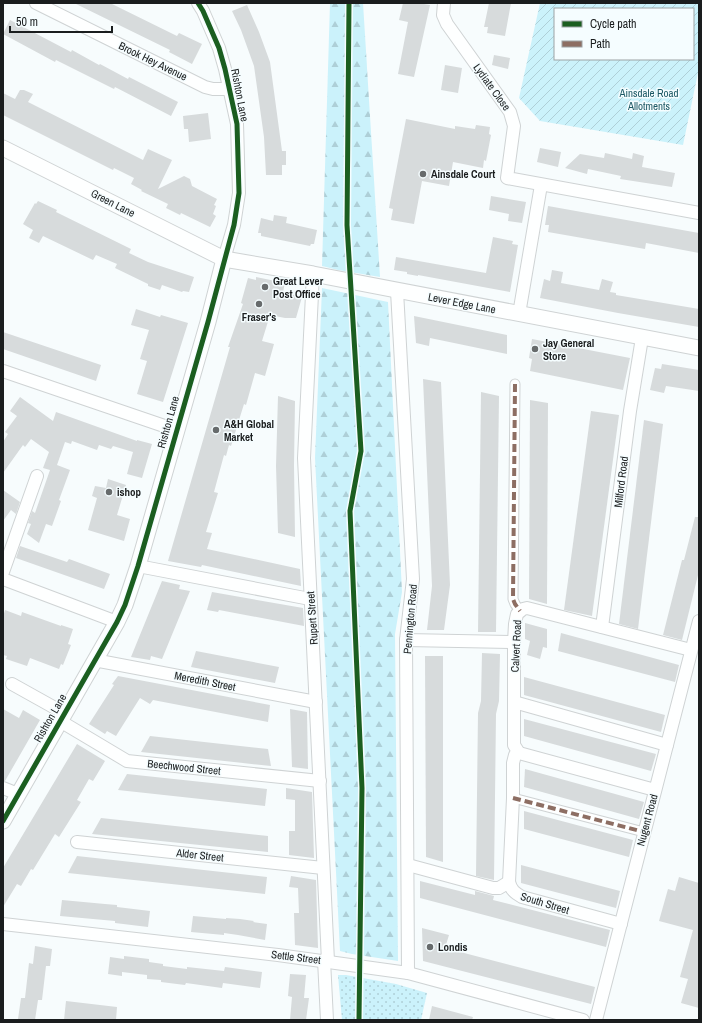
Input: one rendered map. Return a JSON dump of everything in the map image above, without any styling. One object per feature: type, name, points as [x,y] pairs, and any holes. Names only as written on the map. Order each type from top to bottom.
[{"type":"street","name":"Brook Hey Avenue","points":[[36,3],[205,87],[212,89],[229,89]]},
{"type":"street","name":"Rishton Lane","points":[[3,821],[126,605],[208,322],[234,225],[239,193],[237,124],[219,48],[198,3]]},
{"type":"street","name":"Lydiate Close","points":[[444,3],[444,15],[447,24],[510,112],[513,119],[514,126],[507,178],[541,185]]},
{"type":"street","name":"Green Lane","points":[[3,148],[224,259]]},
{"type":"street","points":[[518,314],[541,185],[699,213]]},
{"type":"street","name":"Lever Edge Lane","points":[[224,259],[699,348]]},
{"type":"street","name":"Rupert Street","points":[[319,276],[304,458],[323,868],[330,961],[327,1020]]},
{"type":"street","name":"Pennington Road","points":[[391,290],[413,579],[406,640],[408,865],[403,972]]},
{"type":"street","name":"Milford Road","points":[[602,627],[630,412],[642,338]]},
{"type":"street","points":[[3,371],[176,430]]},
{"type":"street","name":"Calvert Road","points":[[515,384],[514,599],[515,604],[520,611],[516,619],[514,642],[514,745],[519,753]]},
{"type":"street","points":[[3,572],[37,476]]},
{"type":"street","points":[[138,566],[310,599]]},
{"type":"street","points":[[3,579],[117,622]]},
{"type":"street","points":[[520,611],[527,608],[691,650]]},
{"type":"street","name":"Nugent Road","points":[[596,1020],[699,621]]},
{"type":"street","points":[[406,640],[514,642]]},
{"type":"street","name":"Meredith Street","points":[[94,660],[316,702]]},
{"type":"street","name":"Beechwood Street","points":[[12,684],[127,761],[320,781]]},
{"type":"street","points":[[514,702],[667,745]]},
{"type":"street","points":[[509,882],[513,763],[515,755],[519,753],[655,790]]},
{"type":"street","points":[[3,788],[18,794]]},
{"type":"street","points":[[513,798],[644,832]]},
{"type":"street","name":"Alder Street","points":[[77,842],[323,868]]},
{"type":"street","name":"South Street","points":[[408,865],[493,888],[499,888],[509,882],[515,894],[522,897],[621,924]]},
{"type":"street","name":"Settle Street","points":[[3,924],[330,961],[403,972],[583,1020]]},
{"type":"green space","points":[[330,3],[363,3],[380,277],[322,266]]},
{"type":"green space","name":"Ainsdale Road Allotments","points":[[540,3],[699,3],[699,68],[683,145],[540,121],[519,98]]},
{"type":"green space","points":[[322,288],[388,302],[402,592],[395,634],[398,961],[340,951],[315,458]]},
{"type":"green space","points":[[338,975],[346,975],[396,984],[427,993],[421,1020],[342,1020]]},
{"type":"building","points":[[74,3],[110,3],[177,36],[179,33],[202,44],[192,64],[169,52],[170,50]]},
{"type":"building","points":[[403,3],[430,5],[414,77],[398,74],[408,22],[399,20]]},
{"type":"building","points":[[489,3],[511,3],[505,36],[487,33],[488,27],[484,27]]},
{"type":"building","points":[[247,5],[270,62],[282,151],[286,151],[286,165],[282,165],[282,175],[266,175],[264,137],[254,66],[241,30],[232,11]]},
{"type":"building","points":[[10,20],[71,52],[72,50],[99,65],[100,64],[128,79],[129,77],[178,102],[171,116],[115,87],[114,89],[56,60],[55,62],[3,34]]},
{"type":"building","points":[[494,55],[510,58],[508,69],[492,65]]},
{"type":"building","points":[[445,65],[462,68],[458,93],[441,90]]},
{"type":"building","points":[[20,90],[33,94],[28,102],[143,160],[148,149],[172,160],[158,189],[184,176],[190,179],[192,186],[217,199],[214,205],[216,206],[213,214],[216,216],[210,227],[181,213],[180,215],[166,208],[168,204],[141,191],[142,190],[131,184],[134,178],[114,168],[113,170],[3,115],[3,93],[15,99]]},
{"type":"building","points":[[208,113],[211,139],[189,142],[188,129],[184,129],[183,116]]},
{"type":"building","name":"Ainsdale Court","points":[[406,119],[455,129],[455,126],[475,129],[476,125],[490,127],[489,134],[491,135],[486,161],[484,160],[483,168],[453,162],[449,186],[422,181],[414,224],[391,220],[393,209],[389,208]]},
{"type":"building","points":[[540,148],[561,152],[558,167],[537,162]]},
{"type":"building","points":[[605,153],[632,159],[633,153],[644,156],[642,167],[675,173],[672,187],[620,179],[621,176],[588,169],[587,174],[565,168],[580,154],[604,158]]},
{"type":"building","points":[[491,196],[526,202],[522,223],[508,221],[509,214],[489,210]]},
{"type":"building","points":[[38,201],[57,210],[56,212],[131,249],[129,253],[148,262],[194,277],[189,292],[182,292],[162,285],[160,290],[148,286],[148,284],[115,268],[117,264],[96,255],[93,260],[43,236],[39,243],[29,238],[33,230],[23,224],[35,203],[36,204]]},
{"type":"building","points":[[548,206],[699,233],[699,253],[646,243],[645,249],[548,232],[549,225],[545,225]]},
{"type":"building","points":[[274,215],[287,217],[286,223],[317,230],[314,244],[311,244],[310,246],[261,236],[261,233],[258,233],[261,218],[273,221]]},
{"type":"building","points":[[493,237],[513,241],[512,244],[518,245],[510,292],[407,274],[407,272],[394,270],[396,257],[486,273]]},
{"type":"building","points":[[552,270],[563,272],[561,283],[599,290],[602,279],[613,282],[610,292],[616,293],[616,295],[699,309],[699,327],[540,298],[544,279],[550,281]]},
{"type":"building","points":[[256,277],[285,283],[283,292],[302,297],[296,318],[285,318],[270,315],[262,341],[274,344],[265,376],[255,373],[246,405],[244,404],[231,446],[229,445],[226,456],[224,455],[214,492],[218,493],[206,532],[212,533],[207,549],[300,569],[301,586],[202,565],[201,567],[168,561],[230,347],[228,347],[243,304],[241,303],[248,278],[256,280]]},
{"type":"building","points":[[136,309],[160,317],[161,315],[188,323],[163,402],[137,394],[147,361],[140,359],[149,330],[131,325]]},
{"type":"building","points":[[414,316],[507,335],[507,354],[430,338],[429,346],[416,343]]},
{"type":"building","points":[[3,332],[101,365],[96,381],[3,349]]},
{"type":"building","points":[[532,339],[630,358],[623,390],[530,371],[532,359],[529,358]]},
{"type":"building","points":[[662,364],[699,370],[699,391],[666,386],[664,393],[650,390],[655,368],[661,369]]},
{"type":"building","points":[[423,379],[441,382],[450,585],[444,630],[427,630],[432,586]]},
{"type":"building","points":[[481,392],[499,396],[496,632],[478,632]]},
{"type":"building","points":[[278,396],[295,401],[295,537],[278,533],[276,466]]},
{"type":"building","points":[[20,397],[53,421],[56,412],[137,441],[152,444],[142,478],[127,474],[133,452],[113,446],[111,449],[99,445],[97,450],[72,441],[71,444],[65,442],[57,465],[70,470],[59,500],[61,501],[52,526],[46,524],[39,543],[27,534],[31,524],[28,523],[32,511],[35,513],[50,470],[43,468],[49,452],[31,439],[25,447],[23,445],[3,473],[3,442],[8,434],[5,432],[17,416],[10,411]]},
{"type":"building","points":[[530,400],[548,403],[547,604],[529,599]]},
{"type":"building","points":[[591,411],[619,415],[592,616],[564,610]]},
{"type":"building","points":[[644,420],[663,424],[638,629],[619,624]]},
{"type":"building","points":[[108,479],[126,485],[117,515],[130,519],[124,541],[88,530],[97,498],[92,496],[95,486],[106,488]]},
{"type":"building","points":[[3,490],[20,502],[16,514],[11,510],[3,521]]},
{"type":"building","points":[[695,517],[699,517],[699,571],[682,640],[663,635],[682,560],[684,560]]},
{"type":"building","points":[[20,546],[67,562],[69,559],[110,574],[104,589],[16,558]]},
{"type":"building","points":[[162,581],[180,585],[179,589],[190,591],[162,659],[151,656],[150,660],[131,657]]},
{"type":"building","points":[[212,592],[303,608],[304,626],[219,610],[218,612],[207,610]]},
{"type":"building","points":[[5,610],[21,616],[22,612],[73,629],[68,644],[71,645],[63,665],[61,664],[59,669],[30,658],[27,666],[6,659],[7,656],[3,655],[3,617]]},
{"type":"building","points":[[525,623],[547,629],[547,648],[543,647],[540,659],[527,655],[530,641],[525,639]]},
{"type":"building","points":[[561,633],[679,665],[675,682],[558,651]]},
{"type":"building","points":[[196,651],[279,667],[275,683],[191,667]]},
{"type":"building","points":[[482,653],[500,654],[499,701],[496,714],[494,880],[476,876],[478,713],[481,701]]},
{"type":"building","points":[[425,656],[443,656],[443,862],[426,857]]},
{"type":"building","points":[[118,676],[270,705],[268,722],[153,700],[150,704],[140,698],[116,736],[107,731],[105,734],[89,724],[114,685],[112,684]]},
{"type":"building","points":[[524,677],[665,715],[661,732],[524,695]]},
{"type":"building","points":[[3,709],[19,718],[23,710],[40,720],[5,781],[3,781]]},
{"type":"building","points":[[290,709],[307,712],[308,769],[292,767]]},
{"type":"building","points":[[524,719],[656,754],[651,771],[524,736]]},
{"type":"building","points":[[150,736],[268,749],[271,766],[141,752]]},
{"type":"building","points":[[77,744],[105,761],[93,781],[89,779],[77,800],[81,802],[59,837],[55,834],[33,870],[31,869],[21,886],[17,884],[3,907],[3,868]]},
{"type":"building","points":[[525,769],[644,802],[639,819],[524,787]]},
{"type":"building","points":[[127,774],[267,789],[265,806],[118,790]]},
{"type":"building","points":[[286,788],[312,792],[314,858],[289,855],[289,831],[295,831],[295,800],[286,799]]},
{"type":"building","points":[[524,811],[633,840],[629,857],[524,829]]},
{"type":"building","points":[[101,818],[268,836],[268,852],[92,834]]},
{"type":"building","points":[[77,856],[267,877],[265,894],[68,873]]},
{"type":"building","points":[[521,865],[620,891],[616,908],[521,883]]},
{"type":"building","points":[[291,876],[316,880],[318,948],[295,945],[294,913],[299,913],[298,888],[289,887]]},
{"type":"building","points":[[679,877],[699,883],[699,1008],[681,1003],[688,979],[680,977],[693,930],[659,921],[668,889],[675,891]]},
{"type":"building","points":[[420,881],[475,895],[475,891],[494,896],[493,900],[610,930],[606,947],[420,898]]},
{"type":"building","points":[[62,900],[117,905],[117,907],[150,911],[148,927],[115,923],[115,921],[60,916]]},
{"type":"building","points":[[193,916],[240,919],[267,924],[265,940],[224,933],[224,935],[191,932]]},
{"type":"building","points":[[422,928],[449,935],[445,948],[595,987],[591,1004],[423,961]]},
{"type":"building","points":[[35,946],[52,949],[50,966],[46,966],[42,1000],[38,1000],[35,1020],[18,1019],[21,998],[25,998],[29,963],[33,964]]},
{"type":"building","points":[[124,956],[149,959],[149,962],[163,964],[163,966],[187,969],[187,967],[224,971],[225,967],[262,972],[260,988],[223,983],[222,988],[186,983],[185,985],[147,979],[147,975],[122,972],[122,976],[108,974],[110,957],[124,959]]},
{"type":"building","points":[[290,974],[306,975],[304,998],[309,998],[306,1020],[290,1020],[292,997],[288,996]]},
{"type":"building","points":[[66,1001],[117,1007],[116,1020],[64,1020]]},
{"type":"building","points":[[432,1006],[473,1017],[472,1020],[429,1020]]},
{"type":"marked path","points":[[515,384],[513,599],[520,611]]},
{"type":"marked path","points":[[513,798],[644,832]]},
{"type":"cycle path","points":[[3,821],[117,622],[125,605],[138,566],[208,322],[234,225],[239,193],[237,124],[219,48],[198,3]]},
{"type":"cycle path","points":[[349,3],[347,225],[361,451],[350,511],[362,788],[359,1020]]},
{"type":"place","name":"Ainsdale Court","points":[[423,174]]},
{"type":"place","name":"Great Lever Post Office","points":[[265,287]]},
{"type":"place","name":"Fraser's","points":[[259,304]]},
{"type":"place","name":"Jay General Store","points":[[535,349]]},
{"type":"place","name":"A&H Global Market","points":[[216,430]]},
{"type":"place","name":"ishop","points":[[109,492]]},
{"type":"place","name":"Londis","points":[[430,947]]}]
